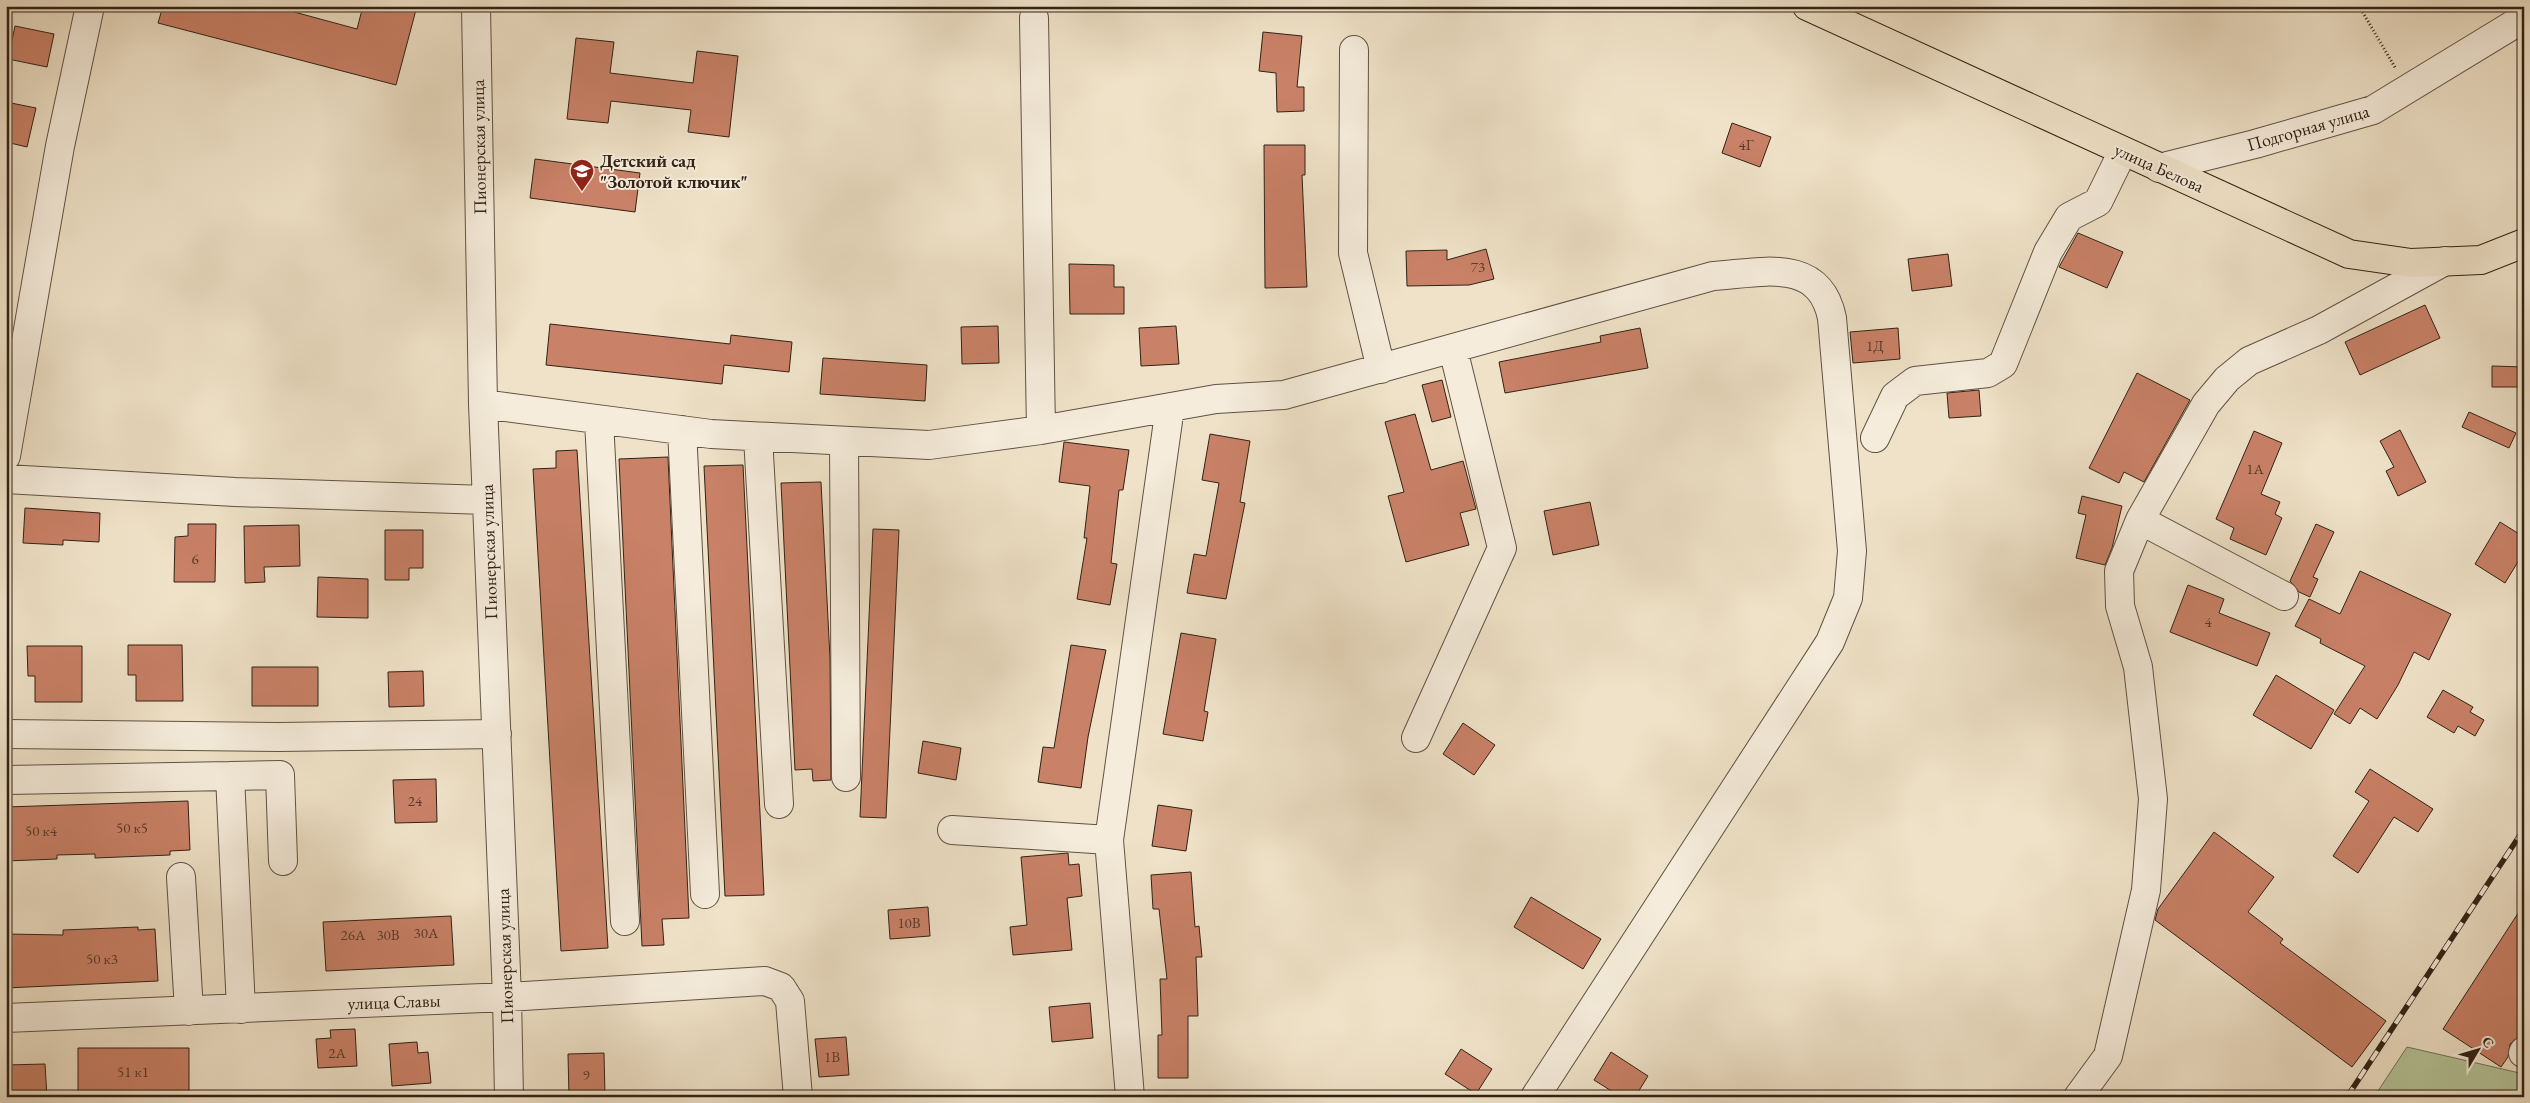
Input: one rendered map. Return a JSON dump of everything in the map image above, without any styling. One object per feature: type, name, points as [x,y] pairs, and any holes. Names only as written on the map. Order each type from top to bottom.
[{"type":"main road","name":"улица Белова","points":[[1807,6],[2349,254],[2411,263],[2481,260],[2524,243]]},
{"type":"street","points":[[7,448],[60,146],[90,6]]},
{"type":"street","name":"Пионерская улица","points":[[476,6],[483,404],[507,998],[509,1097]]},
{"type":"street","points":[[1034,18],[1041,430]]},
{"type":"street","name":"Подгорная улица","points":[[2159,168],[2255,144],[2373,110],[2524,18]]},
{"type":"street","points":[[1354,50],[1353,253],[1381,369]]},
{"type":"street","points":[[1875,438],[1895,396],[1915,381],[1988,373],[2003,364],[2048,252],[2069,217],[2098,202],[2123,151]]},
{"type":"street","points":[[2078,1097],[2108,1056],[2146,890],[2152,799],[2138,667],[2120,606],[2119,571],[2140,520],[2206,404],[2227,379],[2249,361],[2319,330],[2445,261]]},
{"type":"street","points":[[483,404],[682,430],[758,437],[929,446],[1041,430],[1216,399],[1284,395],[1713,276],[1787,272],[1801,275],[1813,282],[1822,292],[1829,305],[1832,318],[1852,552],[1848,598],[1830,642],[1534,1097]]},
{"type":"street","points":[[1416,738],[1502,548],[1453,349]]},
{"type":"street","points":[[1130,1097],[1109,840],[1170,408]]},
{"type":"street","points":[[599,420],[625,921]]},
{"type":"street","points":[[682,430],[705,894]]},
{"type":"street","points":[[758,437],[779,804]]},
{"type":"street","points":[[844,441],[846,777]]},
{"type":"street","points":[[6,479],[235,492],[487,500]]},
{"type":"street","points":[[2140,520],[2284,596]]},
{"type":"street","points":[[6,734],[279,737],[497,734]]},
{"type":"street","points":[[230,776],[241,1009]]},
{"type":"street","points":[[6,780],[280,776],[283,861]]},
{"type":"street","points":[[952,830],[1109,840]]},
{"type":"street","points":[[181,877],[189,1011]]},
{"type":"street","name":"улица Славы","points":[[6,1018],[507,998],[765,981],[781,987],[790,1001],[798,1097]]},
{"type":"path","points":[[2359,6],[2408,89]]},
{"type":"green space","points":[[2407,1047],[2524,1074],[2524,1097],[2374,1097]]},
{"type":"building","points":[[163,6],[272,6],[357,29],[363,6],[417,6],[396,85],[158,23]]},
{"type":"building","points":[[15,26],[54,34],[47,67],[8,59]]},
{"type":"building","points":[[1263,32],[1302,36],[1297,87],[1304,87],[1304,111],[1277,112],[1276,73],[1259,71]]},
{"type":"building","points":[[576,38],[614,42],[610,73],[693,83],[697,51],[738,56],[729,137],[688,132],[691,110],[611,101],[608,123],[567,119]]},
{"type":"building","points":[[6,102],[36,108],[27,147],[6,142]]},
{"type":"building","points":[[1732,123],[1771,137],[1760,167],[1722,153]]},
{"type":"building","points":[[1264,145],[1305,145],[1305,175],[1302,175],[1307,287],[1265,288]]},
{"type":"building","points":[[535,159],[640,173],[635,212],[530,198]]},
{"type":"building","points":[[2078,233],[2123,252],[2107,288],[2059,267]]},
{"type":"building","points":[[1486,249],[1494,279],[1469,285],[1407,286],[1406,251],[1447,250],[1447,260]]},
{"type":"building","points":[[1948,254],[1952,286],[1912,291],[1908,259]]},
{"type":"building","points":[[1069,264],[1114,265],[1114,287],[1124,287],[1124,314],[1070,314]]},
{"type":"building","points":[[2425,305],[2440,338],[2360,375],[2345,342]]},
{"type":"building","points":[[550,324],[730,344],[731,335],[792,342],[789,372],[724,365],[722,384],[546,365]]},
{"type":"building","points":[[998,326],[999,363],[962,364],[961,327]]},
{"type":"building","points":[[1176,326],[1179,364],[1141,366],[1139,328]]},
{"type":"building","points":[[1640,328],[1648,368],[1505,393],[1499,362],[1601,342],[1600,336]]},
{"type":"building","points":[[1898,328],[1900,359],[1853,363],[1850,332]]},
{"type":"building","points":[[823,358],[927,365],[925,401],[820,394]]},
{"type":"building","points":[[2492,366],[2524,367],[2524,387],[2492,387]]},
{"type":"building","points":[[2137,373],[2190,400],[2144,482],[2124,472],[2119,483],[2089,468]]},
{"type":"building","points":[[1442,380],[1451,417],[1432,422],[1422,385]]},
{"type":"building","points":[[1979,390],[1981,416],[1949,418],[1947,393]]},
{"type":"building","points":[[2469,412],[2516,433],[2509,448],[2462,427]]},
{"type":"building","points":[[1415,414],[1431,470],[1463,461],[1476,509],[1460,513],[1469,545],[1406,562],[1388,496],[1404,492],[1385,422]]},
{"type":"building","points":[[2400,430],[2426,482],[2398,496],[2386,471],[2394,467],[2380,441]]},
{"type":"building","points":[[2254,431],[2282,443],[2261,494],[2280,502],[2275,514],[2282,518],[2266,555],[2230,539],[2234,528],[2216,519]]},
{"type":"building","points":[[1210,434],[1250,441],[1240,502],[1245,503],[1226,599],[1187,593],[1194,554],[1206,556],[1219,483],[1202,480]]},
{"type":"building","points":[[1064,442],[1129,450],[1123,490],[1119,490],[1111,563],[1117,564],[1110,605],[1077,599],[1087,538],[1084,538],[1090,486],[1059,482]]},
{"type":"building","points":[[577,450],[608,948],[561,951],[533,469],[556,468],[556,451]]},
{"type":"building","points":[[668,457],[689,918],[662,919],[664,945],[642,946],[619,459]]},
{"type":"building","points":[[743,465],[764,895],[725,896],[704,466]]},
{"type":"building","points":[[821,482],[830,658],[831,780],[813,781],[812,769],[795,770],[781,483]]},
{"type":"building","points":[[2082,496],[2122,506],[2112,548],[2105,565],[2076,558],[2086,515],[2078,513]]},
{"type":"building","points":[[1590,502],[1599,545],[1553,555],[1544,511]]},
{"type":"building","points":[[25,508],[100,513],[99,542],[63,540],[63,545],[23,543]]},
{"type":"building","points":[[2500,522],[2524,537],[2524,552],[2505,583],[2475,564]]},
{"type":"building","points":[[188,524],[216,524],[215,582],[174,582],[175,537],[188,536]]},
{"type":"building","points":[[2316,524],[2334,532],[2313,577],[2318,579],[2310,597],[2299,592],[2290,581]]},
{"type":"building","points":[[299,525],[300,566],[264,567],[265,582],[245,583],[244,526]]},
{"type":"building","points":[[873,529],[899,530],[886,818],[860,817]]},
{"type":"building","points":[[385,530],[423,530],[423,568],[409,568],[409,580],[385,580]]},
{"type":"building","points":[[2360,571],[2451,614],[2429,660],[2414,652],[2398,685],[2377,719],[2360,708],[2350,724],[2334,714],[2365,666],[2320,643],[2321,639],[2295,626],[2309,599],[2340,614]]},
{"type":"building","points":[[318,577],[368,579],[368,618],[317,617]]},
{"type":"building","points":[[2188,585],[2224,599],[2219,613],[2270,633],[2257,666],[2170,632]]},
{"type":"building","points":[[1181,633],[1216,639],[1204,711],[1208,712],[1203,741],[1163,734]]},
{"type":"building","points":[[128,645],[182,645],[183,701],[136,701],[136,675],[128,675]]},
{"type":"building","points":[[1071,645],[1106,650],[1088,737],[1081,788],[1038,782],[1043,747],[1054,748]]},
{"type":"building","points":[[27,646],[82,646],[82,702],[35,702],[35,676],[28,676]]},
{"type":"building","points":[[252,667],[318,667],[318,706],[252,706]]},
{"type":"building","points":[[423,671],[424,706],[389,707],[388,672]]},
{"type":"building","points":[[2276,675],[2334,710],[2311,749],[2253,715]]},
{"type":"building","points":[[2443,690],[2473,707],[2470,712],[2484,720],[2475,736],[2458,726],[2454,733],[2427,717]]},
{"type":"building","points":[[1463,723],[1495,745],[1474,775],[1443,754]]},
{"type":"building","points":[[923,741],[961,748],[956,780],[918,773]]},
{"type":"building","points":[[2370,769],[2433,809],[2418,832],[2394,817],[2358,873],[2333,856],[2369,801],[2355,792]]},
{"type":"building","points":[[436,779],[437,822],[395,823],[393,780]]},
{"type":"building","points":[[188,801],[190,850],[170,851],[170,855],[95,858],[95,854],[57,855],[57,859],[6,861],[6,807]]},
{"type":"building","points":[[1158,805],[1192,810],[1186,851],[1152,846]]},
{"type":"building","points":[[2214,832],[2274,877],[2248,912],[2283,939],[2280,943],[2386,1021],[2352,1067],[2155,920],[2158,909]]},
{"type":"building","points":[[1068,853],[1069,865],[1079,864],[1082,896],[1067,898],[1072,950],[1013,955],[1010,927],[1027,925],[1021,857]]},
{"type":"building","points":[[1191,872],[1195,927],[1199,926],[1202,957],[1196,957],[1198,1016],[1188,1016],[1188,1078],[1158,1078],[1158,1035],[1162,1035],[1160,979],[1167,979],[1159,909],[1153,909],[1151,875]]},
{"type":"building","points":[[1531,897],[1601,939],[1583,969],[1514,927]]},
{"type":"building","points":[[2524,904],[2524,1033],[2510,1044],[2508,1057],[2501,1067],[2443,1029]]},
{"type":"building","points":[[928,907],[930,936],[890,939],[888,910]]},
{"type":"building","points":[[451,916],[454,965],[326,971],[323,922]]},
{"type":"building","points":[[138,927],[138,930],[155,929],[158,981],[6,988],[6,934],[63,935],[63,930]]},
{"type":"building","points":[[1090,1003],[1093,1038],[1052,1042],[1049,1007]]},
{"type":"building","points":[[355,1029],[357,1066],[318,1068],[316,1039],[331,1038],[330,1030]]},
{"type":"building","points":[[846,1037],[849,1075],[819,1077],[815,1039]]},
{"type":"building","points":[[417,1042],[418,1053],[428,1052],[431,1083],[392,1086],[389,1044]]},
{"type":"building","points":[[78,1048],[189,1048],[189,1095],[78,1096]]},
{"type":"building","points":[[1461,1049],[1492,1069],[1476,1094],[1445,1074]]},
{"type":"building","points":[[1611,1052],[1648,1076],[1635,1097],[1621,1097],[1594,1080]]},
{"type":"building","points":[[604,1053],[605,1097],[569,1097],[568,1054]]},
{"type":"building","points":[[45,1064],[47,1097],[6,1097],[6,1065]]},
{"type":"railway","points":[[2347,1097],[2524,829]]},
{"type":"place","name":"Детский сад \"Золотой ключик\"","points":[[582,192]]}]
